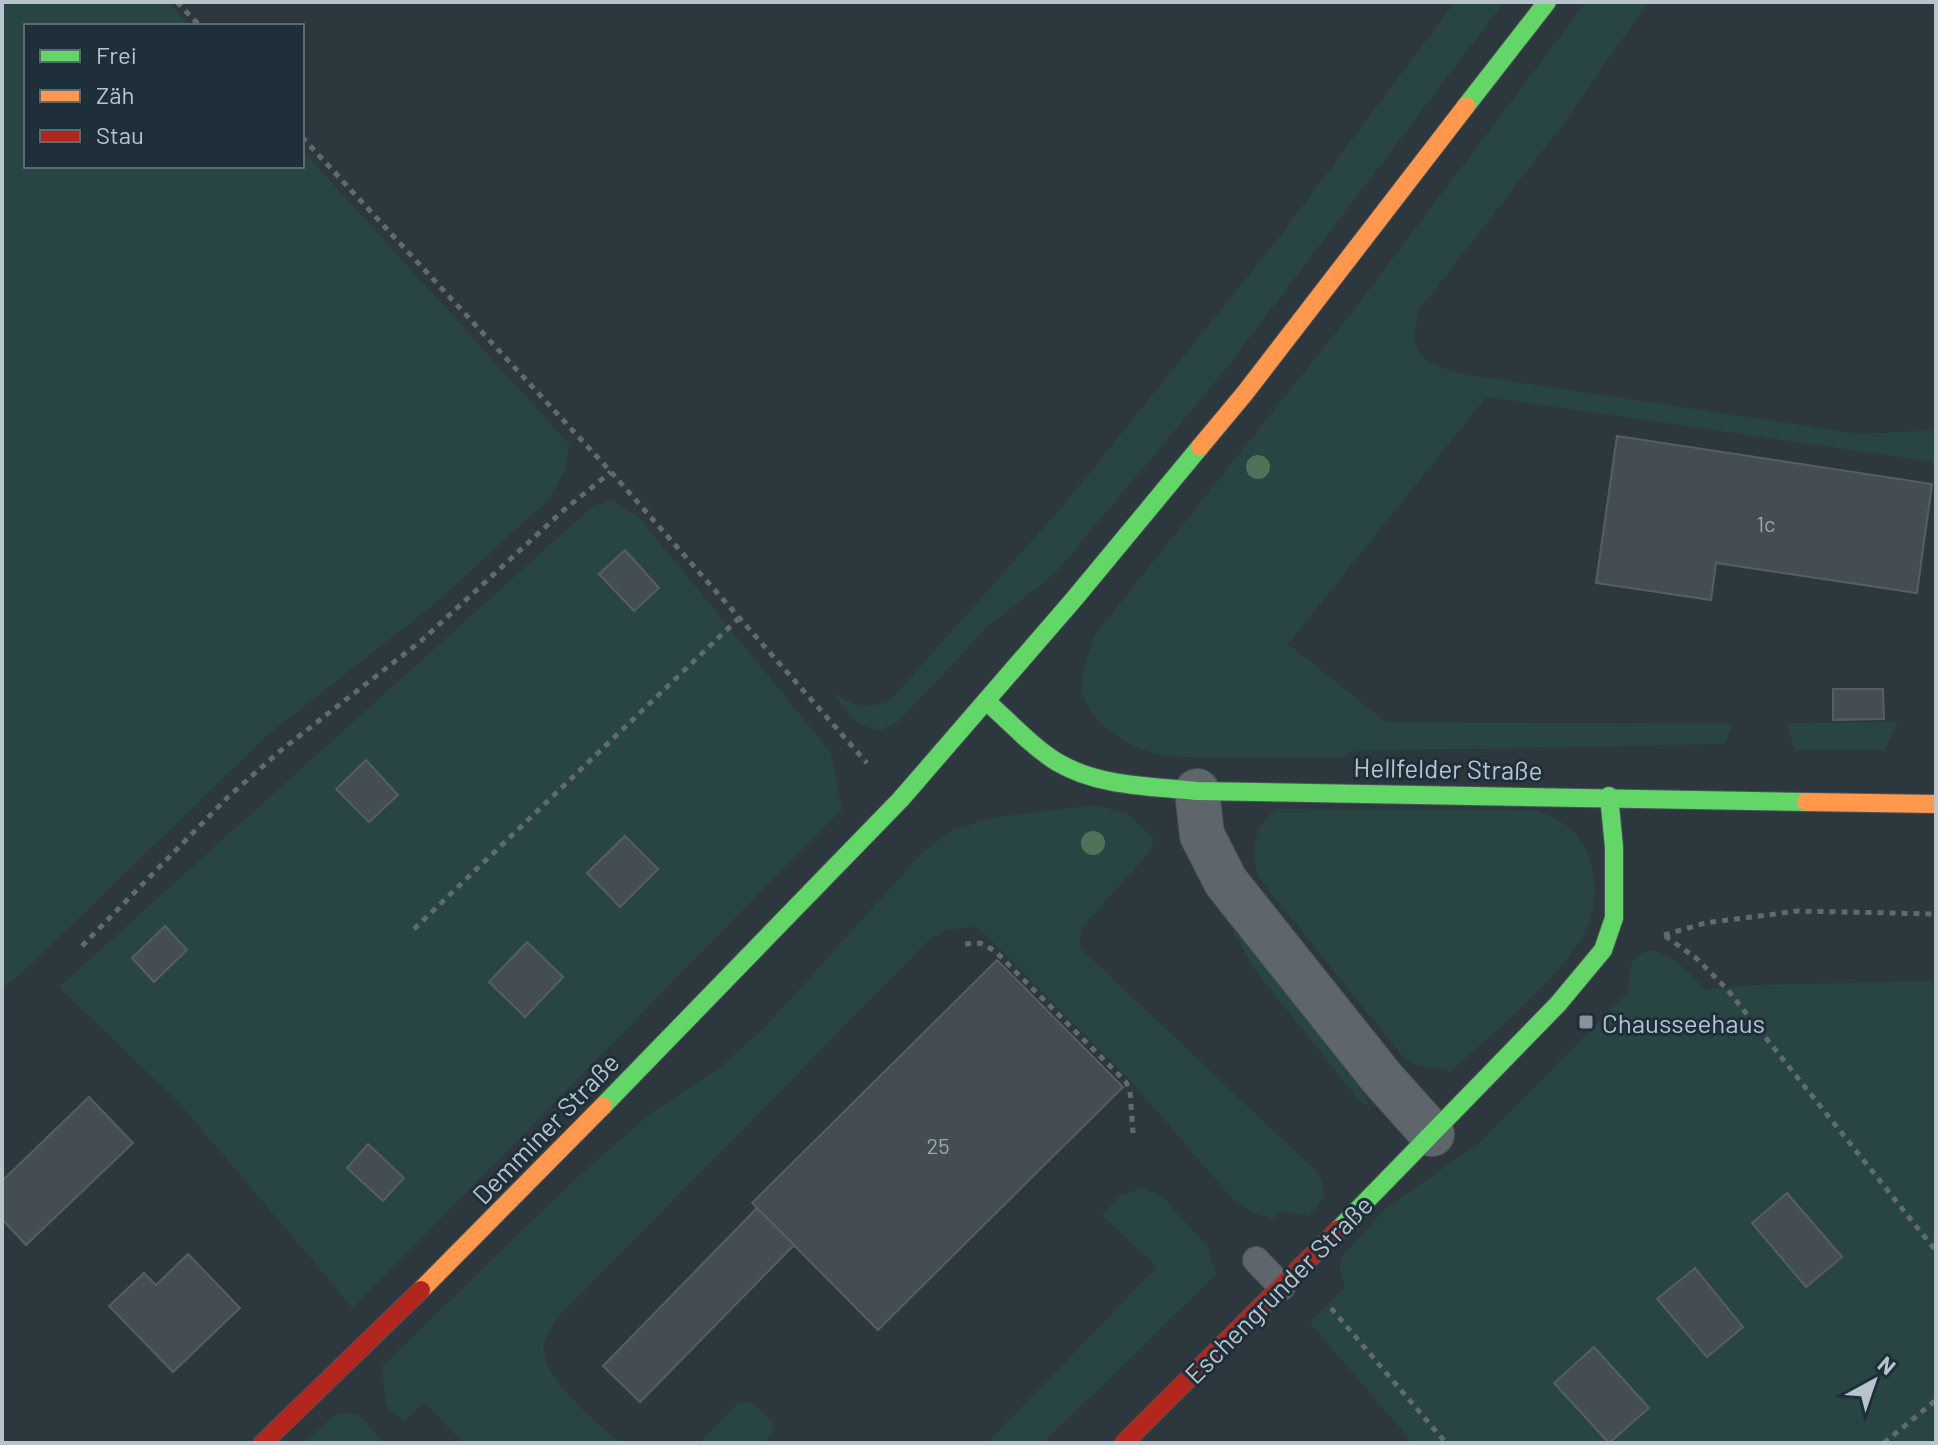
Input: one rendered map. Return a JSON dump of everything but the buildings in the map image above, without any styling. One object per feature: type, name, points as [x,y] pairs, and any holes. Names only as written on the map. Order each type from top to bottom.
[{"type":"main road","name":"Demminer Straße","points":[[263,1443],[455,1257],[901,799],[1245,393],[1547,2]]},
{"type":"main road","name":"Hellfelder Straße","points":[[986,701],[1056,761],[1078,772],[1128,784],[1197,791],[1936,804]]},
{"type":"main road","name":"Eschengrunder Straße","points":[[1124,1443],[1432,1134],[1558,1004],[1603,950],[1614,918],[1614,847],[1609,796]]},
{"type":"street","points":[[1197,791],[1202,835],[1226,882],[1382,1078],[1432,1134]]},
{"type":"lane","points":[[1256,1260],[1289,1280]]},
{"type":"path","points":[[177,2],[198,24]]},
{"type":"path","points":[[304,139],[611,472],[901,799]]},
{"type":"path","points":[[82,946],[228,797],[280,751],[421,641],[565,509],[611,472]]},
{"type":"path","points":[[414,929],[739,618]]},
{"type":"path","points":[[1665,936],[1705,923],[1798,911],[1936,914]]},
{"type":"path","points":[[1614,918],[1665,936],[1696,958],[1726,988],[1936,1251]]},
{"type":"path","points":[[965,944],[980,943],[995,951],[1126,1082],[1130,1091],[1133,1133]]},
{"type":"path","points":[[1289,1280],[1328,1305],[1446,1443]]},
{"type":"path","points":[[1884,1443],[1936,1400]]},
{"type":"green space","points":[[2,2],[168,2],[188,24],[24,24],[24,168],[304,168],[304,152],[569,444],[565,470],[548,500],[432,606],[266,736],[35,961],[2,989]]},
{"type":"green space","points":[[1455,2],[1504,2],[1225,370],[1056,572],[986,628],[898,722],[879,731],[857,723],[832,693],[860,705],[890,701],[1068,500],[1277,240]]},
{"type":"green space","points":[[1586,2],[1648,2],[1564,123],[1419,310],[1415,338],[1420,355],[1435,365],[1462,374],[1859,434],[1936,430],[1936,462],[1486,397],[1288,644],[1386,722],[1733,724],[1725,744],[1351,751],[1342,758],[1197,758],[1154,754],[1129,744],[1105,728],[1090,711],[1081,692],[1084,668],[1095,635],[1357,306]]},
{"type":"green space","points":[[611,500],[637,515],[831,753],[842,809],[353,1308],[180,1104],[59,987],[593,506]]},
{"type":"green space","points":[[1898,722],[1884,750],[1795,750],[1786,723]]},
{"type":"green space","points":[[1096,805],[1128,814],[1154,839],[1149,853],[1082,927],[1079,947],[1316,1171],[1324,1195],[1308,1216],[1283,1210],[1273,1219],[1250,1211],[1231,1197],[1131,1081],[986,935],[975,927],[946,930],[928,941],[560,1315],[551,1329],[544,1343],[550,1370],[572,1398],[620,1443],[463,1443],[425,1402],[404,1421],[389,1410],[382,1367],[572,1182],[651,1113],[720,1068],[768,1024],[924,851],[953,830],[990,818]]},
{"type":"green space","points":[[1276,809],[1535,810],[1557,819],[1572,830],[1584,846],[1594,883],[1589,922],[1576,946],[1545,984],[1450,1072],[1418,1065],[1405,1059],[1259,878],[1254,858],[1255,840],[1262,824]]},
{"type":"green space","points":[[1234,926],[1355,1073],[1369,1106],[1360,1101],[1256,972],[1233,932]]},
{"type":"green space","points":[[1652,950],[1675,961],[1706,990],[1750,985],[1936,981],[1936,1443],[1413,1443],[1310,1323],[1345,1287],[1340,1271],[1341,1258],[1385,1209],[1482,1141],[1628,992],[1631,965],[1638,956]]},
{"type":"green space","points":[[1143,1188],[1162,1196],[1207,1246],[1216,1274],[1043,1443],[987,1443],[1157,1267],[1102,1215],[1121,1195]]},
{"type":"green space","points":[[752,1402],[773,1422],[772,1435],[764,1443],[700,1443],[737,1404]]},
{"type":"green space","points":[[334,1415],[359,1415],[383,1441],[305,1443]]},
{"type":"traffic: fast","points":[[1466,106],[1547,2]]},
{"type":"traffic: fast","points":[[603,1106],[901,799],[1075,598],[1200,447]]},
{"type":"traffic: fast","points":[[986,701],[1057,762],[1090,776],[1126,784],[1197,791],[1806,802]]},
{"type":"traffic: fast","points":[[1339,1229],[1558,1004],[1603,950],[1614,918],[1614,847],[1609,796]]},
{"type":"traffic: slow","points":[[1200,447],[1466,106]]},
{"type":"traffic: slow","points":[[1806,802],[1936,804]]},
{"type":"traffic: slow","points":[[421,1290],[603,1106]]},
{"type":"traffic: jam","points":[[1124,1443],[1339,1229]]},
{"type":"traffic: jam","points":[[263,1443],[421,1290]]},
{"type":"place","name":"Chausseehaus","points":[[1586,1022]]}]
